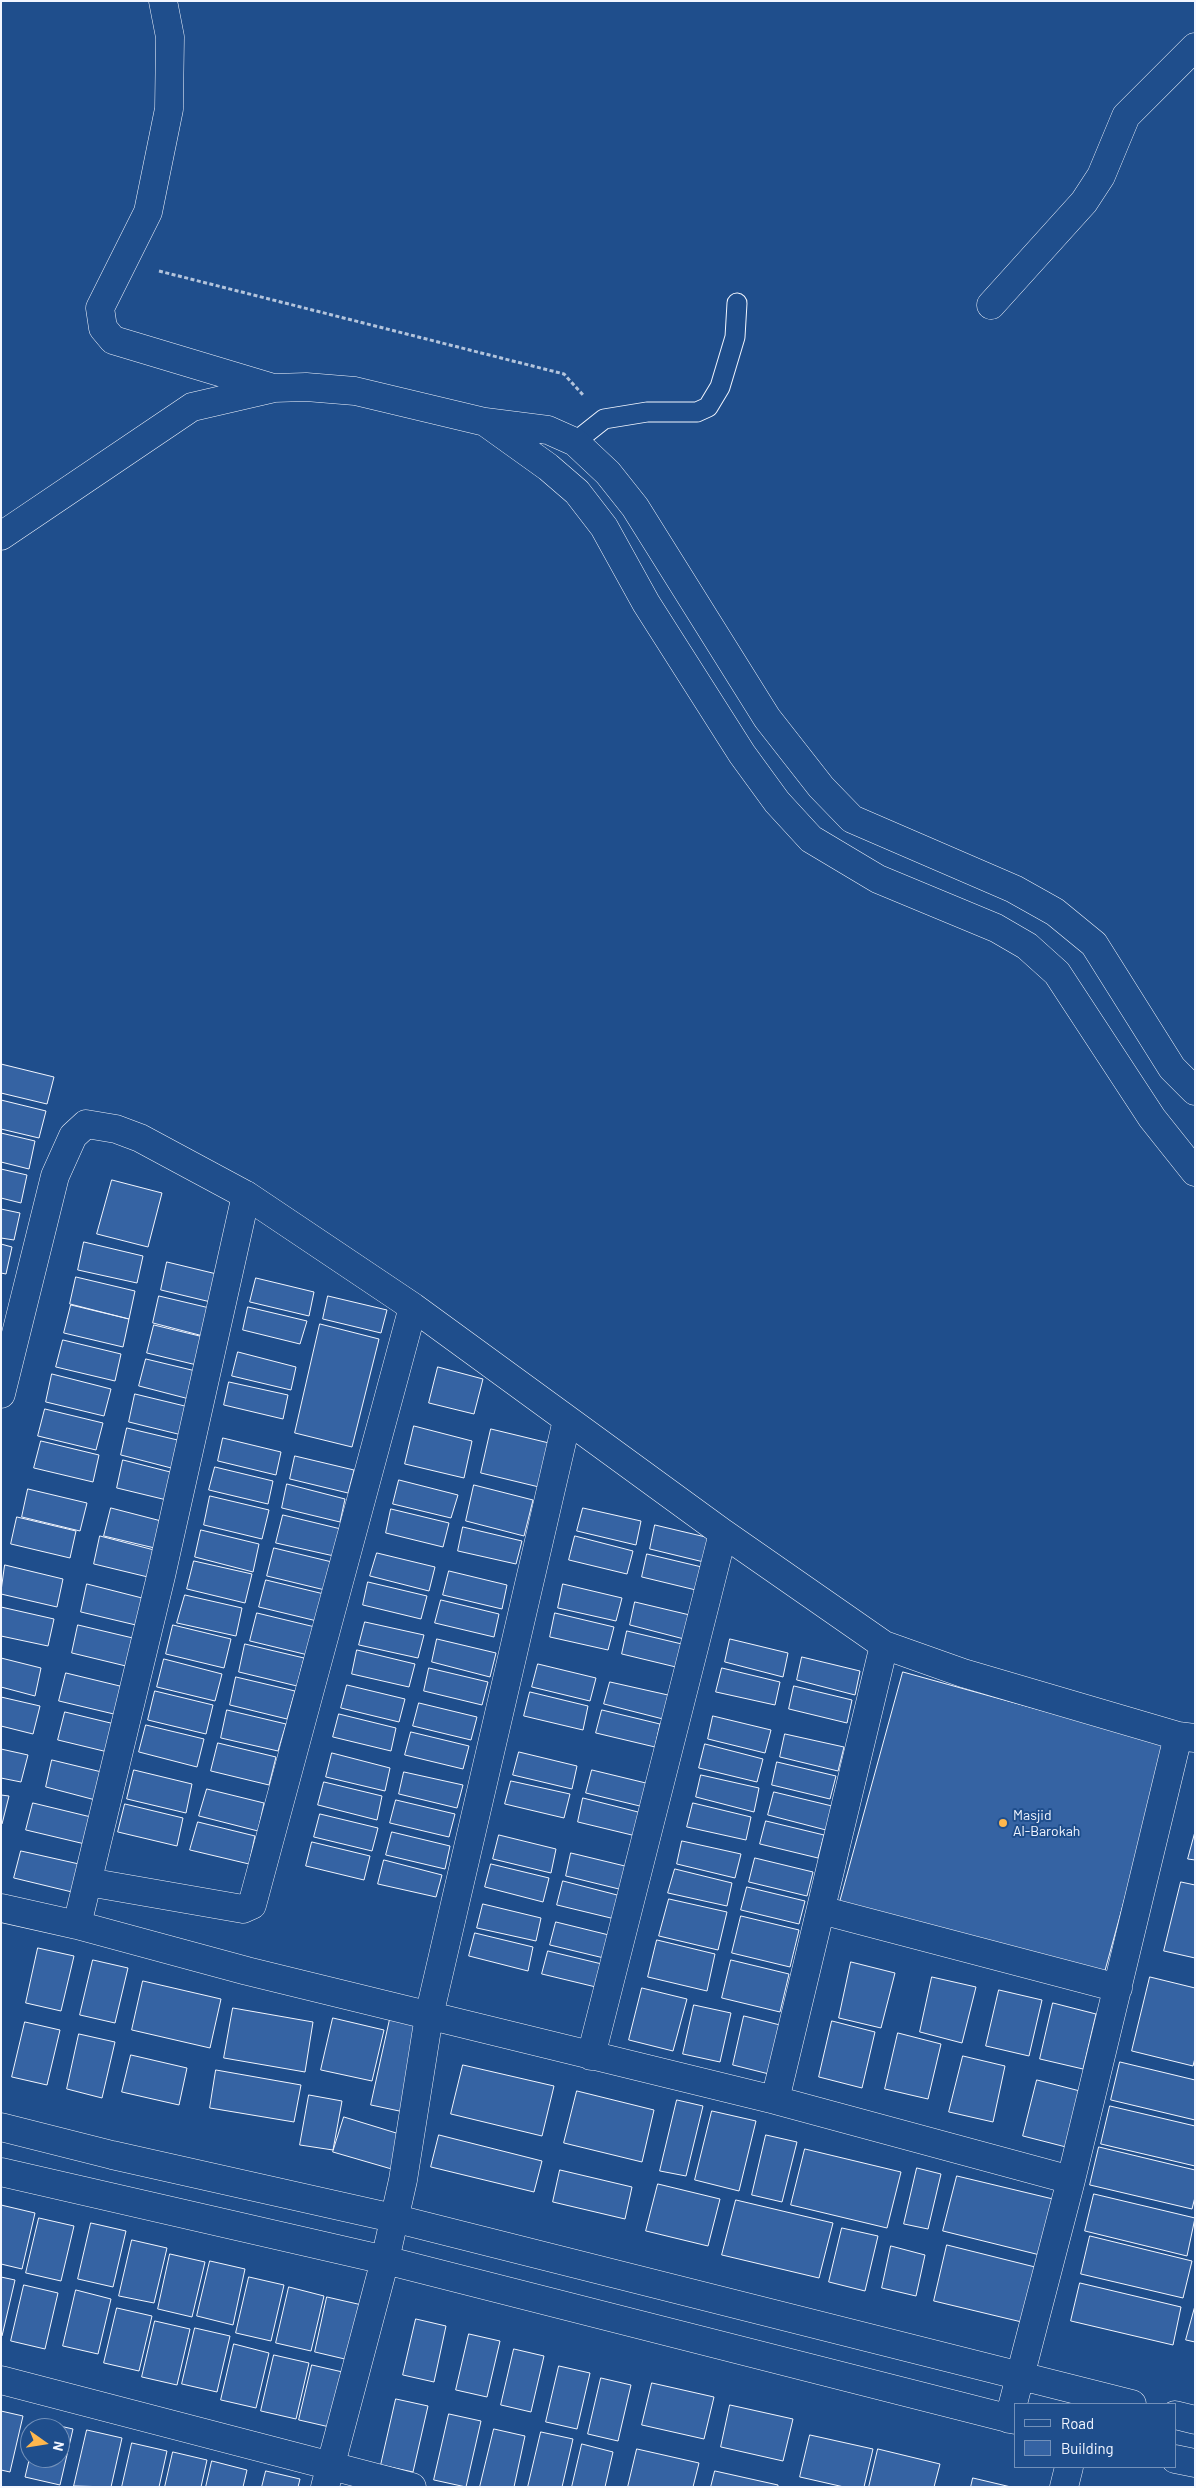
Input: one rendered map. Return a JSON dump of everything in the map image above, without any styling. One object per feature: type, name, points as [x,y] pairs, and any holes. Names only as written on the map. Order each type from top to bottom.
[{"type":"street","points":[[163,1],[170,37],[169,109],[148,212],[125,262],[100,308],[103,328],[113,340],[274,388]]},
{"type":"street","points":[[991,306],[1084,202],[1101,176],[1126,116],[1195,47]]},
{"type":"street","points":[[1,536],[192,407],[274,388],[306,387],[355,391],[485,422],[548,430],[575,442],[608,473],[635,507],[767,718],[821,787],[845,813],[852,819],[1014,889],[1056,912],[1094,944],[1172,1068],[1195,1091]]},
{"type":"street","points":[[485,422],[548,467],[577,492],[604,527],[646,603],[742,754],[777,802],[812,839],[878,879],[996,928],[1027,946],[1057,973],[1152,1118],[1195,1172]]},
{"type":"street","points":[[1,1394],[55,1176],[72,1136],[86,1124],[116,1129],[140,1138],[246,1195],[413,1307],[723,1533],[884,1645],[963,1673],[1186,1737],[1118,1988],[1020,2376],[1015,2403]]},
{"type":"street","points":[[77,1926],[163,1566],[246,1195]]},
{"type":"street","points":[[88,1882],[243,1909],[252,1905],[413,1307]]},
{"type":"street","points":[[328,2477],[385,2260],[403,2180],[430,2016],[567,1420]]},
{"type":"street","points":[[591,2056],[723,1533]]},
{"type":"street","points":[[775,2100],[884,1645]]},
{"type":"street","points":[[1,1908],[247,1971],[775,2100],[1071,2180]]},
{"type":"street","points":[[820,1910],[1118,1988]]},
{"type":"street","points":[[1,2128],[393,2218],[1020,2376],[1084,2399],[1122,2403]]},
{"type":"street","points":[[1,2172],[385,2260],[1012,2420]]},
{"type":"street","points":[[1,2380],[328,2477],[412,2487]]},
{"type":"street","points":[[1176,2415],[1195,2420]]},
{"type":"street","points":[[1176,2459],[1195,2464]]},
{"type":"street","points":[[1064,2487],[1068,2468]]},
{"type":"lane","points":[[575,442],[604,419],[647,412],[697,412],[708,407],[720,387],[735,337],[737,303]]},
{"type":"path","points":[[125,262],[564,374],[604,419]]},
{"type":"building","points":[[1,1064],[54,1077],[47,1104],[1,1093]]},
{"type":"building","points":[[1,1100],[46,1111],[39,1138],[1,1129]]},
{"type":"building","points":[[1,1133],[35,1141],[29,1169],[1,1162]]},
{"type":"building","points":[[1,1169],[27,1175],[21,1203],[1,1198]]},
{"type":"building","points":[[112,1180],[162,1193],[148,1247],[97,1234]]},
{"type":"building","points":[[1,1209],[20,1213],[14,1240],[1,1238]]},
{"type":"building","points":[[84,1242],[143,1256],[137,1283],[78,1270]]},
{"type":"building","points":[[1,1244],[12,1247],[6,1274],[1,1273]]},
{"type":"building","points":[[167,1262],[225,1276],[219,1304],[161,1290]]},
{"type":"building","points":[[76,1277],[135,1291],[129,1319],[70,1304]]},
{"type":"building","points":[[256,1278],[314,1292],[309,1316],[250,1302]]},
{"type":"building","points":[[159,1296],[218,1310],[211,1338],[153,1323]]},
{"type":"building","points":[[328,1296],[387,1310],[381,1333],[323,1319]]},
{"type":"building","points":[[71,1305],[129,1319],[123,1347],[64,1333]]},
{"type":"building","points":[[248,1307],[307,1321],[300,1344],[243,1330]]},
{"type":"building","points":[[320,1324],[379,1339],[352,1447],[295,1433]]},
{"type":"building","points":[[154,1325],[212,1339],[205,1367],[147,1353]]},
{"type":"building","points":[[63,1340],[121,1354],[115,1381],[56,1367]]},
{"type":"building","points":[[238,1352],[296,1367],[291,1390],[232,1376]]},
{"type":"building","points":[[146,1359],[204,1373],[197,1401],[139,1386]]},
{"type":"building","points":[[438,1367],[483,1379],[474,1414],[429,1403]]},
{"type":"building","points":[[52,1374],[111,1389],[104,1416],[46,1402]]},
{"type":"building","points":[[229,1382],[288,1395],[283,1419],[224,1405]]},
{"type":"building","points":[[135,1394],[193,1408],[186,1436],[129,1422]]},
{"type":"building","points":[[45,1409],[103,1423],[96,1450],[38,1436]]},
{"type":"building","points":[[414,1426],[472,1441],[464,1478],[405,1464]]},
{"type":"building","points":[[127,1428],[186,1442],[179,1470],[121,1455]]},
{"type":"building","points":[[491,1429],[549,1443],[539,1487],[481,1473]]},
{"type":"building","points":[[223,1438],[281,1452],[276,1475],[218,1461]]},
{"type":"building","points":[[41,1441],[99,1455],[93,1482],[34,1468]]},
{"type":"building","points":[[295,1456],[354,1470],[348,1493],[290,1479]]},
{"type":"building","points":[[123,1460],[182,1475],[175,1502],[117,1488]]},
{"type":"building","points":[[215,1467],[273,1481],[268,1504],[209,1490]]},
{"type":"building","points":[[399,1480],[458,1495],[451,1518],[393,1504]]},
{"type":"building","points":[[287,1484],[345,1499],[340,1522],[282,1508]]},
{"type":"building","points":[[474,1485],[533,1500],[524,1536],[466,1521]]},
{"type":"building","points":[[28,1489],[87,1503],[80,1531],[22,1517]]},
{"type":"building","points":[[210,1496],[269,1510],[262,1539],[204,1525]]},
{"type":"building","points":[[111,1508],[169,1523],[163,1550],[104,1536]]},
{"type":"building","points":[[583,1508],[641,1521],[636,1545],[577,1531]]},
{"type":"building","points":[[391,1509],[449,1523],[443,1547],[386,1533]]},
{"type":"building","points":[[283,1515],[341,1529],[334,1556],[276,1543]]},
{"type":"building","points":[[17,1517],[76,1531],[70,1558],[11,1544]]},
{"type":"building","points":[[655,1525],[714,1539],[708,1563],[650,1549]]},
{"type":"building","points":[[463,1527],[522,1541],[516,1564],[458,1551]]},
{"type":"building","points":[[201,1530],[259,1544],[253,1572],[195,1557]]},
{"type":"building","points":[[100,1536],[158,1551],[152,1578],[94,1564]]},
{"type":"building","points":[[575,1536],[633,1551],[627,1574],[569,1560]]},
{"type":"building","points":[[274,1548],[332,1562],[325,1590],[267,1576]]},
{"type":"building","points":[[377,1553],[435,1567],[429,1591],[370,1576]]},
{"type":"building","points":[[647,1554],[706,1568],[700,1591],[642,1577]]},
{"type":"building","points":[[194,1561],[252,1574],[245,1603],[187,1589]]},
{"type":"building","points":[[5,1565],[63,1579],[57,1607],[1,1594]]},
{"type":"building","points":[[449,1571],[507,1585],[502,1609],[443,1595]]},
{"type":"building","points":[[266,1580],[324,1594],[317,1621],[259,1607]]},
{"type":"building","points":[[368,1582],[427,1596],[421,1619],[363,1605]]},
{"type":"building","points":[[87,1584],[146,1599],[140,1626],[81,1612]]},
{"type":"building","points":[[563,1584],[622,1598],[616,1621],[558,1608]]},
{"type":"building","points":[[185,1595],[242,1608],[236,1636],[177,1623]]},
{"type":"building","points":[[441,1600],[499,1614],[494,1637],[435,1623]]},
{"type":"building","points":[[635,1602],[694,1616],[688,1640],[630,1625]]},
{"type":"building","points":[[1,1607],[54,1619],[48,1646],[1,1636]]},
{"type":"building","points":[[257,1613],[315,1627],[308,1655],[250,1641]]},
{"type":"building","points":[[555,1613],[614,1627],[608,1650],[550,1637]]},
{"type":"building","points":[[365,1622],[424,1635],[418,1658],[359,1645]]},
{"type":"building","points":[[78,1625],[137,1639],[130,1667],[72,1653]]},
{"type":"building","points":[[173,1625],[231,1639],[224,1668],[166,1654]]},
{"type":"building","points":[[627,1631],[686,1645],[680,1668],[622,1654]]},
{"type":"building","points":[[437,1639],[496,1653],[490,1677],[432,1662]]},
{"type":"building","points":[[730,1639],[788,1653],[783,1677],[725,1662]]},
{"type":"building","points":[[245,1644],[304,1658],[297,1686],[239,1672]]},
{"type":"building","points":[[357,1650],[415,1664],[409,1687],[352,1674]]},
{"type":"building","points":[[802,1657],[860,1671],[855,1695],[797,1680]]},
{"type":"building","points":[[1,1658],[41,1668],[35,1696],[1,1687]]},
{"type":"building","points":[[164,1659],[222,1674],[215,1701],[157,1687]]},
{"type":"building","points":[[538,1664],[596,1678],[590,1701],[532,1687]]},
{"type":"building","points":[[429,1668],[488,1682],[482,1705],[424,1691]]},
{"type":"building","points":[[722,1668],[780,1682],[775,1705],[716,1692]]},
{"type":"building","name":"Masjid Al-Barokah","points":[[903,1672],[1167,1745],[1104,1974],[840,1902]]},
{"type":"building","points":[[66,1673],[124,1687],[118,1715],[59,1701]]},
{"type":"building","points":[[236,1677],[295,1691],[287,1719],[230,1705]]},
{"type":"building","points":[[610,1682],[668,1695],[663,1719],[604,1704]]},
{"type":"building","points":[[347,1685],[405,1699],[399,1722],[341,1708]]},
{"type":"building","points":[[794,1686],[852,1700],[847,1723],[789,1709]]},
{"type":"building","points":[[155,1691],[213,1705],[206,1734],[148,1720]]},
{"type":"building","points":[[530,1692],[588,1706],[583,1730],[524,1716]]},
{"type":"building","points":[[1,1697],[40,1706],[33,1734],[1,1726]]},
{"type":"building","points":[[419,1703],[477,1717],[471,1740],[413,1726]]},
{"type":"building","points":[[227,1710],[286,1724],[278,1751],[221,1738]]},
{"type":"building","points":[[602,1710],[660,1724],[655,1747],[596,1733]]},
{"type":"building","points":[[65,1712],[123,1726],[116,1754],[58,1740]]},
{"type":"building","points":[[339,1714],[396,1728],[391,1751],[333,1737]]},
{"type":"building","points":[[713,1716],[771,1730],[765,1753],[708,1739]]},
{"type":"building","points":[[146,1725],[204,1739],[197,1767],[139,1752]]},
{"type":"building","points":[[411,1732],[469,1746],[463,1769],[405,1755]]},
{"type":"building","points":[[785,1734],[844,1747],[838,1771],[780,1757]]},
{"type":"building","points":[[218,1743],[276,1757],[269,1785],[211,1771]]},
{"type":"building","points":[[705,1744],[763,1759],[757,1782],[699,1768]]},
{"type":"building","points":[[1,1749],[28,1755],[21,1782],[1,1778]]},
{"type":"building","points":[[519,1752],[577,1766],[572,1789],[513,1775]]},
{"type":"building","points":[[332,1753],[390,1768],[385,1791],[326,1777]]},
{"type":"building","points":[[52,1760],[110,1774],[103,1802],[46,1787]]},
{"type":"building","points":[[777,1762],[836,1776],[830,1799],[772,1785]]},
{"type":"building","points":[[134,1770],[192,1784],[186,1813],[127,1799]]},
{"type":"building","points":[[592,1770],[650,1784],[644,1807],[586,1793]]},
{"type":"building","points":[[404,1772],[463,1785],[457,1808],[399,1794]]},
{"type":"building","points":[[701,1775],[759,1788],[754,1812],[696,1797]]},
{"type":"building","points":[[511,1781],[570,1794],[564,1818],[505,1804]]},
{"type":"building","points":[[324,1782],[382,1796],[377,1820],[318,1805]]},
{"type":"building","points":[[207,1789],[264,1803],[258,1831],[199,1816]]},
{"type":"building","points":[[774,1792],[832,1806],[826,1830],[768,1815]]},
{"type":"building","points":[[1,1795],[9,1796],[2,1824],[1,1824]]},
{"type":"building","points":[[583,1798],[642,1813],[636,1836],[578,1822]]},
{"type":"building","points":[[396,1800],[455,1814],[449,1837],[390,1823]]},
{"type":"building","points":[[33,1803],[91,1817],[85,1844],[26,1830]]},
{"type":"building","points":[[693,1803],[751,1817],[746,1840],[687,1827]]},
{"type":"building","points":[[125,1804],[183,1818],[177,1846],[118,1832]]},
{"type":"building","points":[[320,1814],[378,1828],[372,1851],[314,1837]]},
{"type":"building","points":[[766,1821],[824,1835],[818,1858],[760,1844]]},
{"type":"building","points":[[198,1822],[255,1836],[249,1864],[190,1850]]},
{"type":"building","points":[[392,1832],[450,1846],[445,1869],[386,1855]]},
{"type":"building","points":[[1195,1832],[1195,1860],[1188,1859]]},
{"type":"building","points":[[499,1835],[556,1849],[551,1873],[493,1859]]},
{"type":"building","points":[[682,1841],[741,1854],[735,1878],[677,1864]]},
{"type":"building","points":[[312,1842],[370,1856],[364,1880],[306,1866]]},
{"type":"building","points":[[21,1851],[79,1864],[72,1892],[14,1878]]},
{"type":"building","points":[[571,1853],[629,1867],[623,1890],[566,1876]]},
{"type":"building","points":[[755,1858],[813,1872],[807,1896],[749,1882]]},
{"type":"building","points":[[384,1860],[442,1875],[436,1897],[378,1884]]},
{"type":"building","points":[[491,1864],[549,1878],[543,1902],[485,1887]]},
{"type":"building","points":[[675,1869],[732,1883],[727,1906],[668,1893]]},
{"type":"building","points":[[563,1881],[621,1896],[615,1919],[557,1905]]},
{"type":"building","points":[[1181,1882],[1195,1885],[1195,1958],[1164,1951]]},
{"type":"building","points":[[747,1887],[805,1901],[799,1924],[741,1910]]},
{"type":"building","points":[[669,1899],[727,1912],[718,1950],[659,1936]]},
{"type":"building","points":[[483,1904],[541,1918],[536,1941],[477,1928]]},
{"type":"building","points":[[741,1916],[799,1930],[790,1967],[732,1953]]},
{"type":"building","points":[[556,1922],[613,1936],[608,1959],[550,1945]]},
{"type":"building","points":[[475,1933],[533,1947],[528,1971],[469,1956]]},
{"type":"building","points":[[657,1940],[715,1954],[707,1991],[648,1977]]},
{"type":"building","points":[[38,1948],[74,1956],[61,2011],[26,2003]]},
{"type":"building","points":[[548,1951],[606,1965],[600,1988],[542,1974]]},
{"type":"building","points":[[93,1960],[128,1968],[115,2023],[80,2015]]},
{"type":"building","points":[[731,1960],[789,1974],[780,2012],[722,1998]]},
{"type":"building","points":[[851,1962],[895,1973],[881,2028],[839,2018]]},
{"type":"building","points":[[932,1977],[976,1987],[962,2043],[920,2032]]},
{"type":"building","points":[[1150,1977],[1195,1988],[1195,2058],[1193,2066],[1132,2051]]},
{"type":"building","points":[[143,1981],[221,1999],[210,2048],[132,2030]]},
{"type":"building","points":[[642,1988],[687,1999],[673,2051],[629,2040]]},
{"type":"building","points":[[999,1990],[1042,2000],[1029,2056],[986,2046]]},
{"type":"building","points":[[1053,2003],[1096,2014],[1083,2069],[1040,2059]]},
{"type":"building","points":[[694,2005],[731,2013],[720,2062],[683,2054]]},
{"type":"building","points":[[233,2008],[313,2022],[305,2072],[224,2058]]},
{"type":"building","points":[[744,2016],[780,2025],[769,2074],[733,2065]]},
{"type":"building","points":[[333,2018],[384,2030],[372,2081],[321,2070]]},
{"type":"building","points":[[390,2019],[423,2026],[404,2112],[371,2105]]},
{"type":"building","points":[[832,2021],[875,2032],[862,2088],[819,2077]]},
{"type":"building","points":[[25,2022],[60,2030],[47,2085],[12,2077]]},
{"type":"building","points":[[898,2033],[941,2044],[928,2099],[885,2089]]},
{"type":"building","points":[[79,2034],[115,2042],[102,2098],[67,2089]]},
{"type":"building","points":[[131,2055],[187,2068],[179,2105],[122,2092]]},
{"type":"building","points":[[963,2056],[1005,2066],[993,2122],[949,2112]]},
{"type":"building","points":[[1120,2062],[1195,2080],[1195,2120],[1111,2100]]},
{"type":"building","points":[[463,2065],[554,2086],[542,2136],[451,2114]]},
{"type":"building","points":[[216,2070],[301,2085],[294,2122],[210,2108]]},
{"type":"building","points":[[1037,2080],[1080,2091],[1066,2147],[1023,2136]]},
{"type":"building","points":[[577,2091],[654,2110],[642,2162],[564,2143]]},
{"type":"building","points":[[309,2095],[342,2101],[333,2150],[300,2145]]},
{"type":"building","points":[[677,2100],[703,2106],[686,2176],[660,2171]]},
{"type":"building","points":[[1110,2106],[1195,2126],[1195,2166],[1101,2144]]},
{"type":"building","points":[[712,2111],[756,2121],[739,2191],[695,2180]]},
{"type":"building","points":[[344,2117],[406,2136],[395,2170],[333,2152]]},
{"type":"building","points":[[439,2135],[542,2161],[534,2192],[431,2167]]},
{"type":"building","points":[[766,2135],[797,2142],[782,2202],[752,2195]]},
{"type":"building","points":[[1099,2147],[1195,2170],[1195,2197],[1192,2209],[1090,2185]]},
{"type":"building","points":[[805,2149],[901,2172],[887,2228],[791,2205]]},
{"type":"building","points":[[917,2168],[941,2174],[928,2229],[904,2224]]},
{"type":"building","points":[[560,2170],[632,2187],[625,2219],[553,2202]]},
{"type":"building","points":[[957,2176],[1053,2199],[1040,2255],[943,2231]]},
{"type":"building","points":[[658,2184],[720,2199],[708,2246],[646,2231]]},
{"type":"building","points":[[1094,2194],[1195,2218],[1187,2256],[1085,2231]]},
{"type":"building","points":[[736,2200],[833,2223],[819,2278],[722,2255]]},
{"type":"building","points":[[1,2205],[35,2213],[22,2269],[1,2264]]},
{"type":"building","points":[[39,2218],[74,2226],[61,2281],[26,2273]]},
{"type":"building","points":[[91,2223],[126,2231],[113,2287],[78,2279]]},
{"type":"building","points":[[842,2228],[878,2236],[865,2291],[829,2282]]},
{"type":"building","points":[[1090,2236],[1192,2261],[1183,2298],[1081,2274]]},
{"type":"building","points":[[132,2240],[167,2248],[154,2303],[119,2296]]},
{"type":"building","points":[[947,2245],[1043,2269],[1030,2324],[934,2301]]},
{"type":"building","points":[[891,2246],[925,2255],[916,2296],[882,2288]]},
{"type":"building","points":[[170,2254],[205,2262],[192,2317],[158,2309]]},
{"type":"building","points":[[210,2261],[245,2269],[233,2325],[197,2316]]},
{"type":"building","points":[[1,2277],[15,2280],[2,2336],[1,2336]]},
{"type":"building","points":[[249,2277],[284,2285],[271,2341],[236,2333]]},
{"type":"building","points":[[1080,2283],[1181,2307],[1173,2345],[1071,2321]]},
{"type":"building","points":[[24,2285],[58,2293],[45,2349],[11,2341]]},
{"type":"building","points":[[289,2287],[324,2296],[311,2351],[276,2343]]},
{"type":"building","points":[[76,2290],[111,2299],[98,2354],[63,2346]]},
{"type":"building","points":[[327,2297],[362,2305],[349,2360],[315,2352]]},
{"type":"building","points":[[1195,2306],[1195,2342],[1186,2340]]},
{"type":"building","points":[[117,2308],[152,2316],[139,2371],[104,2363]]},
{"type":"building","points":[[416,2319],[446,2326],[434,2382],[403,2375]]},
{"type":"building","points":[[155,2321],[190,2329],[177,2385],[142,2377]]},
{"type":"building","points":[[195,2328],[230,2336],[217,2392],[182,2384]]},
{"type":"building","points":[[469,2334],[500,2341],[487,2397],[456,2390]]},
{"type":"building","points":[[234,2344],[269,2353],[256,2408],[221,2400]]},
{"type":"building","points":[[514,2349],[544,2356],[531,2412],[501,2405]]},
{"type":"building","points":[[274,2355],[309,2363],[296,2419],[261,2411]]},
{"type":"building","points":[[312,2365],[347,2373],[334,2428],[299,2420]]},
{"type":"building","points":[[559,2366],[590,2373],[577,2429],[546,2422]]},
{"type":"building","points":[[601,2378],[631,2385],[618,2441],[588,2434]]},
{"type":"building","points":[[652,2383],[714,2397],[704,2439],[642,2425]]},
{"type":"building","points":[[396,2399],[428,2406],[413,2472],[381,2465]]},
{"type":"building","points":[[730,2405],[793,2419],[783,2461],[721,2447]]},
{"type":"building","points":[[1,2411],[23,2416],[20,2418],[20,2429],[10,2472],[1,2470]]},
{"type":"building","points":[[449,2414],[481,2421],[466,2487],[434,2480]]},
{"type":"building","points":[[70,2428],[73,2429],[70,2442]]},
{"type":"building","points":[[494,2429],[525,2436],[514,2487],[480,2487]]},
{"type":"building","points":[[87,2430],[122,2438],[111,2487],[74,2486]]},
{"type":"building","points":[[541,2432],[573,2439],[562,2487],[528,2487]]},
{"type":"building","points":[[810,2435],[873,2449],[864,2487],[844,2487],[800,2477]]},
{"type":"building","points":[[132,2443],[167,2451],[159,2487],[122,2487]]},
{"type":"building","points":[[582,2444],[613,2452],[605,2487],[572,2487]]},
{"type":"building","points":[[637,2449],[699,2463],[693,2487],[628,2487]]},
{"type":"building","points":[[878,2449],[940,2464],[934,2487],[869,2487]]},
{"type":"building","points":[[173,2452],[207,2460],[201,2487],[165,2487]]},
{"type":"building","points":[[212,2461],[247,2470],[243,2487],[206,2487]]},
{"type":"building","points":[[27,2468],[64,2468],[60,2485],[25,2477]]},
{"type":"building","points":[[266,2471],[300,2479],[298,2487],[262,2487]]},
{"type":"building","points":[[715,2471],[778,2485],[778,2487],[711,2487]]},
{"type":"building","points":[[973,2478],[1011,2487],[971,2487]]},
{"type":"place","name":"Masjid Al-Barokah","points":[[1003,1823]]}]
